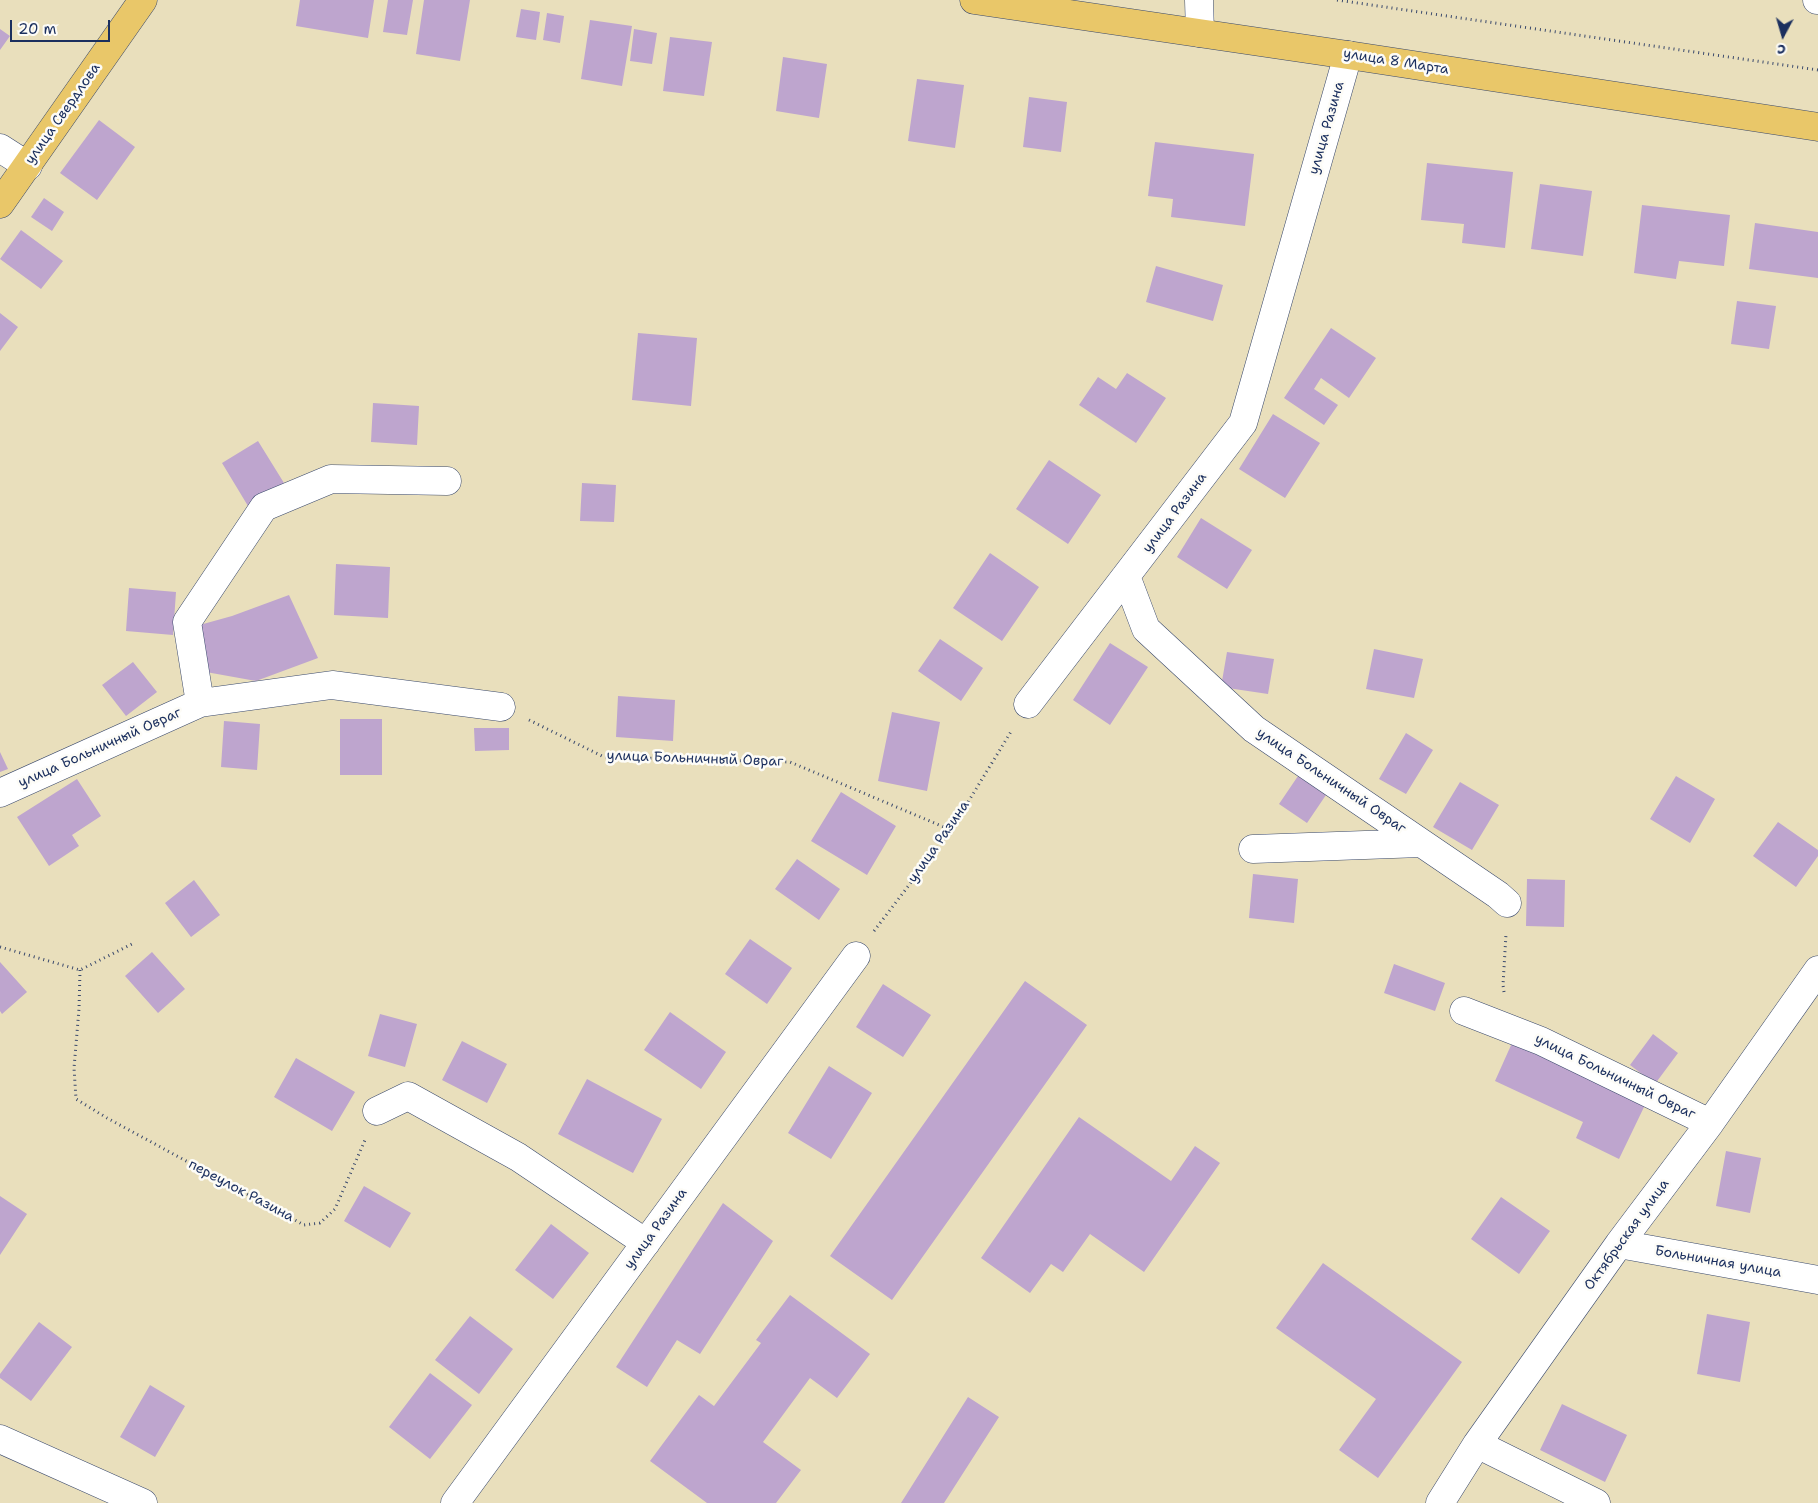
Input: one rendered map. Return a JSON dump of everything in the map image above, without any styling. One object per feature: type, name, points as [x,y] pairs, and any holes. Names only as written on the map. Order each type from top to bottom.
[{"type":"main road","name":"улица Свердлова","points":[[0,204],[143,0]]},
{"type":"main road","name":"улица 8 Марта","points":[[974,0],[1348,55],[1818,128]]},
{"type":"street","points":[[1199,0],[1200,33]]},
{"type":"street","name":"улица Разина","points":[[1028,704],[1243,423],[1348,55]]},
{"type":"street","points":[[0,148],[28,166]]},
{"type":"street","points":[[200,703],[187,622],[264,507],[331,479],[447,481]]},
{"type":"street","name":"улица Больничный Овраг","points":[[1126,576],[1146,629],[1254,729],[1507,903]]},
{"type":"street","name":"улица Больничный Овраг","points":[[0,793],[200,703],[332,685],[501,706]]},
{"type":"street","points":[[1253,849],[1421,843]]},
{"type":"street","name":"улица Разина","points":[[455,1503],[856,956]]},
{"type":"street","name":"Октябрьская улица","points":[[1440,1503],[1477,1444],[1619,1244],[1710,1123],[1818,970]]},
{"type":"street","name":"улица Больничный Овраг","points":[[1464,1012],[1541,1041],[1710,1123]]},
{"type":"street","points":[[377,1111],[408,1096],[518,1156],[646,1243]]},
{"type":"street","name":"Больничная улица","points":[[1619,1244],[1818,1280]]},
{"type":"street","points":[[0,1439],[143,1503]]},
{"type":"street","points":[[1477,1444],[1596,1503]]},
{"type":"path","points":[[1337,0],[1818,70]]},
{"type":"path","name":"улица Разина","points":[[886,915],[951,830],[1028,704]]},
{"type":"path","name":"улица Больничный Овраг","points":[[501,706],[604,757],[790,762],[951,830]]},
{"type":"path","points":[[1503,985],[1507,903]]},
{"type":"path","points":[[0,947],[80,970],[134,943]]},
{"type":"path","name":"переулок Разина","points":[[80,970],[74,1068],[76,1099],[188,1163],[304,1225],[320,1223],[335,1209],[377,1111]]},
{"type":"building","points":[[300,0],[374,0],[368,38],[296,26]]},
{"type":"building","points":[[388,0],[413,0],[407,35],[383,32]]},
{"type":"building","points":[[424,0],[470,0],[460,61],[416,54]]},
{"type":"building","points":[[521,9],[540,12],[536,40],[516,37]]},
{"type":"building","points":[[547,13],[564,16],[560,43],[543,40]]},
{"type":"building","points":[[590,20],[632,26],[622,86],[581,79]]},
{"type":"building","points":[[0,29],[10,36],[0,50]]},
{"type":"building","points":[[634,29],[657,33],[652,64],[630,61]]},
{"type":"building","points":[[670,37],[712,42],[704,96],[663,91]]},
{"type":"building","points":[[783,57],[827,64],[819,118],[776,111]]},
{"type":"building","points":[[917,79],[964,85],[955,148],[908,141]]},
{"type":"building","points":[[1029,97],[1067,102],[1061,152],[1023,147]]},
{"type":"building","points":[[99,120],[135,147],[97,200],[60,173]]},
{"type":"building","points":[[1155,142],[1254,154],[1245,226],[1171,217],[1173,199],[1148,196]]},
{"type":"building","points":[[1427,163],[1513,172],[1505,248],[1462,243],[1464,224],[1421,220]]},
{"type":"building","points":[[1540,184],[1592,191],[1583,256],[1531,249]]},
{"type":"building","points":[[44,198],[64,212],[52,231],[31,217]]},
{"type":"building","points":[[1642,205],[1730,215],[1724,266],[1679,261],[1676,279],[1634,273]]},
{"type":"building","points":[[1755,223],[1818,232],[1818,278],[1749,269]]},
{"type":"building","points":[[21,230],[63,261],[41,289],[0,259]]},
{"type":"building","points":[[1156,266],[1223,285],[1213,321],[1146,302]]},
{"type":"building","points":[[1737,301],[1776,306],[1769,349],[1731,344]]},
{"type":"building","points":[[0,313],[18,327],[0,351]]},
{"type":"building","points":[[1331,328],[1376,358],[1349,398],[1321,378],[1314,389],[1338,405],[1324,425],[1284,398]]},
{"type":"building","points":[[638,333],[697,338],[691,406],[632,400]]},
{"type":"building","points":[[1127,373],[1166,398],[1136,443],[1079,405],[1098,377],[1116,389]]},
{"type":"building","points":[[373,403],[419,406],[417,445],[371,442]]},
{"type":"building","points":[[1273,414],[1320,443],[1285,498],[1239,469]]},
{"type":"building","points":[[258,441],[284,483],[248,506],[222,463]]},
{"type":"building","points":[[1049,460],[1101,495],[1068,544],[1016,509]]},
{"type":"building","points":[[582,483],[616,485],[614,522],[580,521]]},
{"type":"building","points":[[1201,518],[1252,550],[1227,589],[1177,557]]},
{"type":"building","points":[[990,553],[1039,587],[1002,641],[953,608]]},
{"type":"building","points":[[336,564],[390,567],[388,618],[334,615]]},
{"type":"building","points":[[129,588],[176,592],[173,635],[126,631]]},
{"type":"building","points":[[289,595],[318,658],[256,681],[206,672],[196,626],[232,616]]},
{"type":"building","points":[[940,639],[983,668],[961,701],[918,671]]},
{"type":"building","points":[[1110,643],[1148,667],[1110,725],[1073,700]]},
{"type":"building","points":[[1374,649],[1423,659],[1414,698],[1366,689]]},
{"type":"building","points":[[1227,652],[1274,659],[1268,694],[1221,687]]},
{"type":"building","points":[[133,662],[157,692],[126,716],[102,685]]},
{"type":"building","points":[[618,696],[675,700],[673,741],[616,737]]},
{"type":"building","points":[[892,712],[940,722],[927,791],[878,781]]},
{"type":"building","points":[[340,719],[382,719],[382,775],[340,775]]},
{"type":"building","points":[[224,721],[260,724],[257,770],[221,767]]},
{"type":"building","points":[[474,728],[509,728],[509,750],[475,751]]},
{"type":"building","points":[[1406,733],[1433,750],[1406,794],[1379,779]]},
{"type":"building","points":[[0,752],[8,769],[0,772]]},
{"type":"building","points":[[1298,776],[1326,795],[1307,823],[1279,804]]},
{"type":"building","points":[[1676,776],[1715,799],[1690,843],[1650,819]]},
{"type":"building","points":[[77,779],[101,816],[72,835],[79,846],[49,866],[17,817]]},
{"type":"building","points":[[1460,782],[1499,805],[1472,850],[1433,827]]},
{"type":"building","points":[[841,792],[896,826],[867,875],[811,841]]},
{"type":"building","points":[[1778,822],[1818,850],[1818,856],[1796,887],[1753,856]]},
{"type":"building","points":[[797,859],[840,889],[819,920],[775,889]]},
{"type":"building","points":[[1253,874],[1298,879],[1294,923],[1249,918]]},
{"type":"building","points":[[1527,879],[1565,880],[1564,927],[1526,926]]},
{"type":"building","points":[[194,880],[220,915],[191,937],[165,903]]},
{"type":"building","points":[[750,939],[792,968],[767,1004],[725,974]]},
{"type":"building","points":[[152,952],[185,989],[158,1013],[125,976]]},
{"type":"building","points":[[0,962],[27,992],[2,1014],[0,1011]]},
{"type":"building","points":[[1394,964],[1445,983],[1435,1011],[1384,993]]},
{"type":"building","points":[[1025,981],[1087,1025],[892,1300],[830,1256]]},
{"type":"building","points":[[883,984],[931,1015],[903,1057],[856,1027]]},
{"type":"building","points":[[670,1012],[726,1052],[701,1089],[644,1050]]},
{"type":"building","points":[[380,1014],[417,1024],[405,1067],[368,1056]]},
{"type":"building","points":[[1653,1034],[1678,1053],[1655,1084],[1630,1065]]},
{"type":"building","points":[[462,1041],[507,1064],[487,1103],[442,1080]]},
{"type":"building","points":[[1512,1043],[1645,1105],[1619,1159],[1576,1138],[1583,1122],[1495,1081]]},
{"type":"building","points":[[296,1058],[355,1092],[332,1131],[274,1097]]},
{"type":"building","points":[[829,1066],[872,1093],[831,1159],[788,1133]]},
{"type":"building","points":[[587,1079],[662,1119],[633,1173],[558,1134]]},
{"type":"building","points":[[1079,1117],[1171,1181],[1195,1146],[1220,1163],[1144,1272],[1090,1234],[1063,1272],[1051,1264],[1030,1293],[981,1258]]},
{"type":"building","points":[[1726,1151],[1761,1158],[1750,1213],[1716,1206]]},
{"type":"building","points":[[364,1186],[411,1213],[390,1248],[344,1221]]},
{"type":"building","points":[[0,1196],[27,1214],[0,1255]]},
{"type":"building","points":[[1501,1197],[1550,1231],[1519,1274],[1471,1239]]},
{"type":"building","points":[[723,1203],[773,1241],[700,1354],[677,1340],[647,1387],[616,1367]]},
{"type":"building","points":[[551,1224],[589,1253],[553,1299],[515,1270]]},
{"type":"building","points":[[1323,1263],[1462,1362],[1378,1478],[1339,1450],[1376,1399],[1276,1328]]},
{"type":"building","points":[[790,1295],[870,1354],[837,1398],[810,1378],[763,1442],[801,1470],[776,1503],[707,1503],[650,1461],[699,1395],[714,1406],[761,1343],[756,1340]]},
{"type":"building","points":[[1707,1314],[1750,1322],[1740,1382],[1697,1374]]},
{"type":"building","points":[[470,1316],[513,1349],[479,1394],[435,1360]]},
{"type":"building","points":[[39,1322],[72,1347],[31,1401],[0,1378],[0,1374]]},
{"type":"building","points":[[430,1373],[472,1405],[430,1459],[389,1427]]},
{"type":"building","points":[[150,1385],[185,1406],[155,1457],[120,1437]]},
{"type":"building","points":[[968,1397],[999,1417],[944,1503],[901,1503]]},
{"type":"building","points":[[1562,1404],[1627,1435],[1605,1482],[1540,1450]]}]
